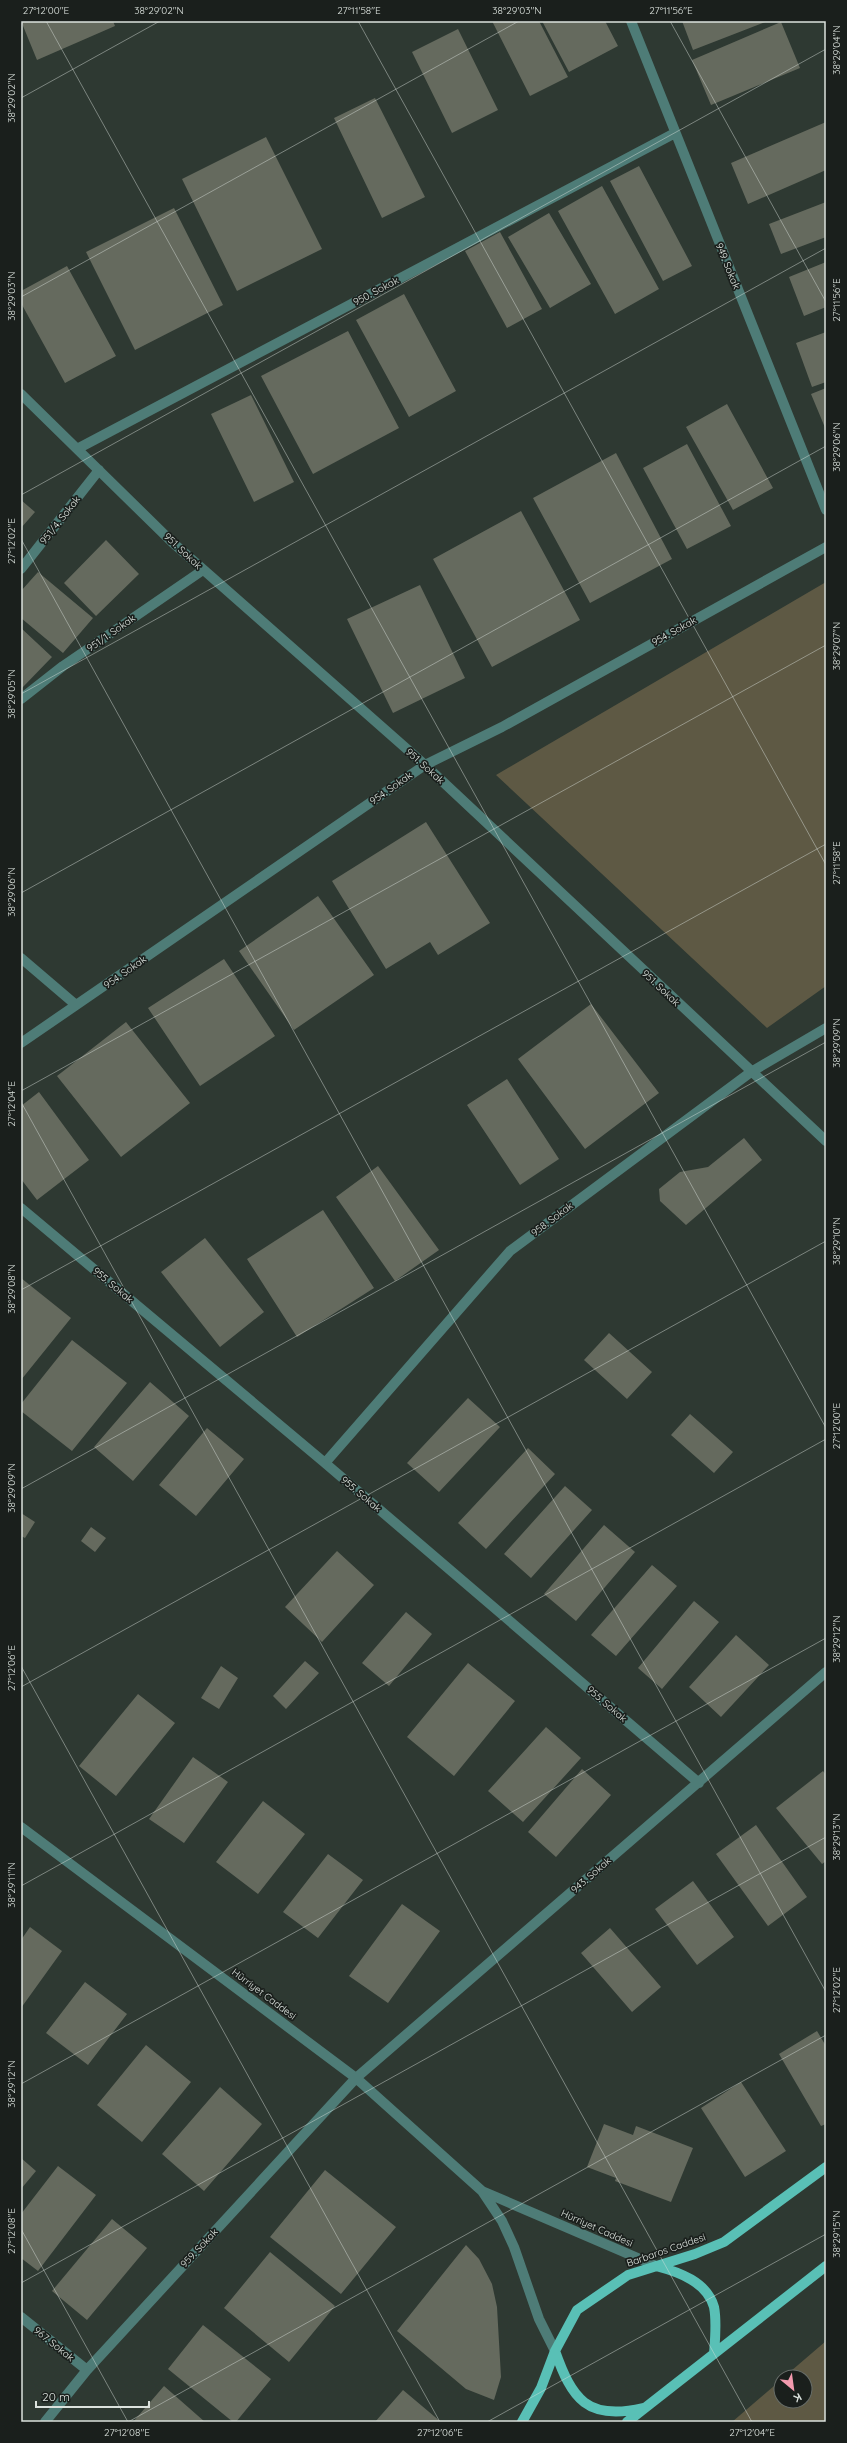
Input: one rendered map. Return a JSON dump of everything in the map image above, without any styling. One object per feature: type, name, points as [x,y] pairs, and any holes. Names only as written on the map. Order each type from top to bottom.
[{"type":"main road","name":"Barbaros Caddesi","points":[[522,2422],[541,2388],[554,2351],[577,2310],[628,2275],[654,2265],[695,2254],[724,2242],[826,2167]]},
{"type":"main road","name":"Hürriyet Caddesi","points":[[654,2265],[675,2271],[705,2290],[714,2308],[714,2354]]},
{"type":"main road","points":[[627,2422],[826,2266]]},
{"type":"main road","name":"Hürriyet Caddesi","points":[[554,2351],[573,2393],[587,2404],[619,2414],[646,2407]]},
{"type":"street","name":"949. Sokak","points":[[631,21],[826,510]]},
{"type":"street","name":"950. Sokak","points":[[77,449],[675,133]]},
{"type":"street","name":"951. Sokak","points":[[21,394],[203,570],[424,765],[826,1141]]},
{"type":"street","name":"951/4. Sokak","points":[[21,569],[99,470]]},
{"type":"street","name":"954. Sokak","points":[[21,1043],[424,765],[502,727],[826,547]]},
{"type":"street","name":"951/1. Sokak","points":[[21,699],[63,666],[203,570]]},
{"type":"street","points":[[21,958],[76,1005]]},
{"type":"street","name":"958. Sokak","points":[[325,1463],[510,1251],[751,1072],[826,1028]]},
{"type":"street","name":"955. Sokak","points":[[21,1208],[325,1463],[699,1783]]},
{"type":"street","name":"943. Sokak","points":[[356,2078],[826,1672]]},
{"type":"street","name":"Hürriyet Caddesi","points":[[21,1827],[356,2078],[482,2191],[502,2221],[514,2247],[539,2319],[554,2351]]},
{"type":"street","name":"959. Sokak","points":[[45,2422],[87,2370],[356,2078]]},
{"type":"street","name":"Hürriyet Caddesi","points":[[482,2191],[654,2265]]},
{"type":"street","name":"967. Sokak","points":[[21,2317],[87,2370]]},
{"type":"shaded area","points":[[826,582],[826,986],[767,1028],[496,775]]},
{"type":"shaded area","points":[[826,2341],[826,2422],[732,2422],[773,2387],[773,2409],[813,2409],[813,2369],[793,2369]]},
{"type":"building","points":[[21,21],[113,21],[115,26],[37,60]]},
{"type":"building","points":[[492,21],[539,21],[568,77],[530,96]]},
{"type":"building","points":[[542,21],[605,21],[618,46],[569,72]]},
{"type":"building","points":[[682,21],[768,21],[693,50]]},
{"type":"building","points":[[781,22],[800,68],[711,105],[692,60]]},
{"type":"building","points":[[458,29],[498,110],[452,133],[412,52]]},
{"type":"building","points":[[375,98],[425,197],[382,218],[334,118]]},
{"type":"building","points":[[826,122],[826,170],[748,204],[731,163]]},
{"type":"building","points":[[266,137],[322,249],[237,291],[182,179]]},
{"type":"building","points":[[639,166],[692,266],[663,281],[610,181]]},
{"type":"building","points":[[602,186],[659,289],[615,314],[558,211]]},
{"type":"building","points":[[826,202],[826,237],[781,254],[769,224]]},
{"type":"building","points":[[174,208],[223,305],[135,350],[86,252]]},
{"type":"building","points":[[549,213],[591,284],[550,308],[508,237]]},
{"type":"building","points":[[500,232],[542,309],[507,328],[465,251]]},
{"type":"building","points":[[826,262],[826,307],[804,316],[789,277]]},
{"type":"building","points":[[67,266],[116,356],[65,383],[21,303],[21,291]]},
{"type":"building","points":[[404,294],[456,391],[409,417],[356,320]]},
{"type":"building","points":[[348,331],[399,428],[313,474],[261,376]]},
{"type":"building","points":[[826,332],[826,382],[812,387],[796,343]]},
{"type":"building","points":[[826,388],[826,430],[811,394]]},
{"type":"building","points":[[251,395],[294,482],[254,502],[211,414]]},
{"type":"building","points":[[727,404],[773,488],[733,510],[686,427]]},
{"type":"building","points":[[687,444],[731,526],[687,549],[643,468]]},
{"type":"building","points":[[616,453],[672,559],[590,603],[533,498]]},
{"type":"building","points":[[21,500],[35,512],[21,528]]},
{"type":"building","points":[[521,511],[580,620],[492,667],[433,559]]},
{"type":"building","points":[[106,540],[139,574],[96,616],[64,583]]},
{"type":"building","points":[[38,572],[93,618],[63,653],[21,618],[21,591]]},
{"type":"building","points":[[420,585],[465,678],[393,713],[347,619]]},
{"type":"building","points":[[21,628],[52,657],[21,689]]},
{"type":"building","points":[[426,822],[490,923],[438,955],[430,942],[386,969],[332,881]]},
{"type":"building","points":[[318,896],[374,975],[294,1030],[239,951]]},
{"type":"building","points":[[224,959],[275,1036],[200,1086],[148,1008]]},
{"type":"building","points":[[591,1004],[659,1093],[585,1149],[518,1059]]},
{"type":"building","points":[[126,1022],[190,1103],[121,1157],[57,1076]]},
{"type":"building","points":[[507,1079],[559,1159],[520,1185],[467,1105]]},
{"type":"building","points":[[39,1092],[89,1160],[37,1200],[21,1179],[21,1106]]},
{"type":"building","points":[[744,1138],[762,1160],[686,1225],[660,1201],[659,1189],[680,1172],[708,1167]]},
{"type":"building","points":[[378,1166],[439,1250],[395,1281],[336,1197]]},
{"type":"building","points":[[323,1210],[374,1288],[297,1337],[247,1259]]},
{"type":"building","points":[[205,1238],[264,1312],[220,1347],[161,1272]]},
{"type":"building","points":[[21,1278],[71,1318],[21,1380]]},
{"type":"building","points":[[609,1333],[652,1372],[627,1399],[584,1360]]},
{"type":"building","points":[[72,1340],[127,1383],[72,1451],[21,1411],[21,1404]]},
{"type":"building","points":[[150,1382],[189,1416],[133,1481],[94,1447]]},
{"type":"building","points":[[468,1398],[500,1427],[439,1492],[407,1463]]},
{"type":"building","points":[[690,1414],[733,1452],[714,1473],[671,1435]]},
{"type":"building","points":[[207,1428],[244,1459],[196,1516],[159,1485]]},
{"type":"building","points":[[528,1448],[555,1474],[486,1549],[458,1523]]},
{"type":"building","points":[[565,1486],[592,1510],[531,1578],[504,1554]]},
{"type":"building","points":[[21,1513],[35,1522],[25,1538],[21,1536]]},
{"type":"building","points":[[604,1525],[635,1552],[576,1621],[544,1594]]},
{"type":"building","points":[[91,1527],[106,1538],[95,1552],[81,1541]]},
{"type":"building","points":[[337,1551],[374,1585],[322,1642],[285,1607]]},
{"type":"building","points":[[652,1565],[677,1586],[616,1656],[591,1635]]},
{"type":"building","points":[[694,1601],[719,1622],[662,1689],[638,1668]]},
{"type":"building","points":[[406,1612],[432,1634],[389,1686],[362,1663]]},
{"type":"building","points":[[736,1635],[769,1665],[721,1717],[689,1687]]},
{"type":"building","points":[[305,1661],[319,1673],[286,1709],[273,1696]]},
{"type":"building","points":[[468,1663],[515,1701],[454,1776],[407,1737]]},
{"type":"building","points":[[221,1666],[238,1678],[219,1709],[201,1698]]},
{"type":"building","points":[[138,1694],[175,1723],[116,1796],[79,1766]]},
{"type":"building","points":[[546,1727],[581,1758],[523,1822],[488,1791]]},
{"type":"building","points":[[193,1757],[228,1782],[184,1843],[149,1819]]},
{"type":"building","points":[[582,1769],[611,1795],[556,1857],[528,1832]]},
{"type":"building","points":[[823,1771],[826,1775],[826,1861],[822,1864],[776,1808]]},
{"type":"building","points":[[263,1801],[305,1834],[258,1894],[216,1862]]},
{"type":"building","points":[[756,1825],[807,1897],[768,1926],[716,1854]]},
{"type":"building","points":[[328,1854],[363,1880],[318,1938],[283,1912]]},
{"type":"building","points":[[693,1881],[734,1937],[697,1965],[655,1909]]},
{"type":"building","points":[[402,1904],[440,1931],[388,2003],[349,1976]]},
{"type":"building","points":[[30,1927],[62,1951],[21,2008],[21,1940]]},
{"type":"building","points":[[610,1928],[661,1987],[632,2012],[581,1953]]},
{"type":"building","points":[[85,1982],[127,2014],[88,2065],[46,2033]]},
{"type":"building","points":[[817,2031],[826,2046],[826,2124],[821,2126],[779,2054]]},
{"type":"building","points":[[146,2045],[191,2082],[142,2142],[97,2105]]},
{"type":"building","points":[[741,2082],[786,2151],[745,2177],[701,2108]]},
{"type":"building","points":[[220,2087],[262,2124],[204,2191],[162,2154]]},
{"type":"building","points":[[604,2124],[633,2135],[636,2126],[693,2148],[671,2202],[615,2181],[616,2178],[587,2167]]},
{"type":"building","points":[[21,2158],[36,2171],[21,2189]]},
{"type":"building","points":[[58,2166],[96,2195],[38,2271],[21,2258],[21,2214]]},
{"type":"building","points":[[325,2170],[396,2227],[341,2294],[270,2237]]},
{"type":"building","points":[[112,2219],[147,2248],[87,2320],[52,2291]]},
{"type":"building","points":[[466,2245],[479,2259],[492,2284],[497,2307],[501,2377],[494,2400],[466,2389],[397,2331]]},
{"type":"building","points":[[270,2252],[335,2306],[289,2362],[224,2308]]},
{"type":"building","points":[[203,2325],[271,2379],[236,2422],[233,2422],[168,2369]]},
{"type":"building","points":[[164,2386],[205,2422],[133,2422]]},
{"type":"building","points":[[403,2390],[441,2422],[375,2422]]}]
